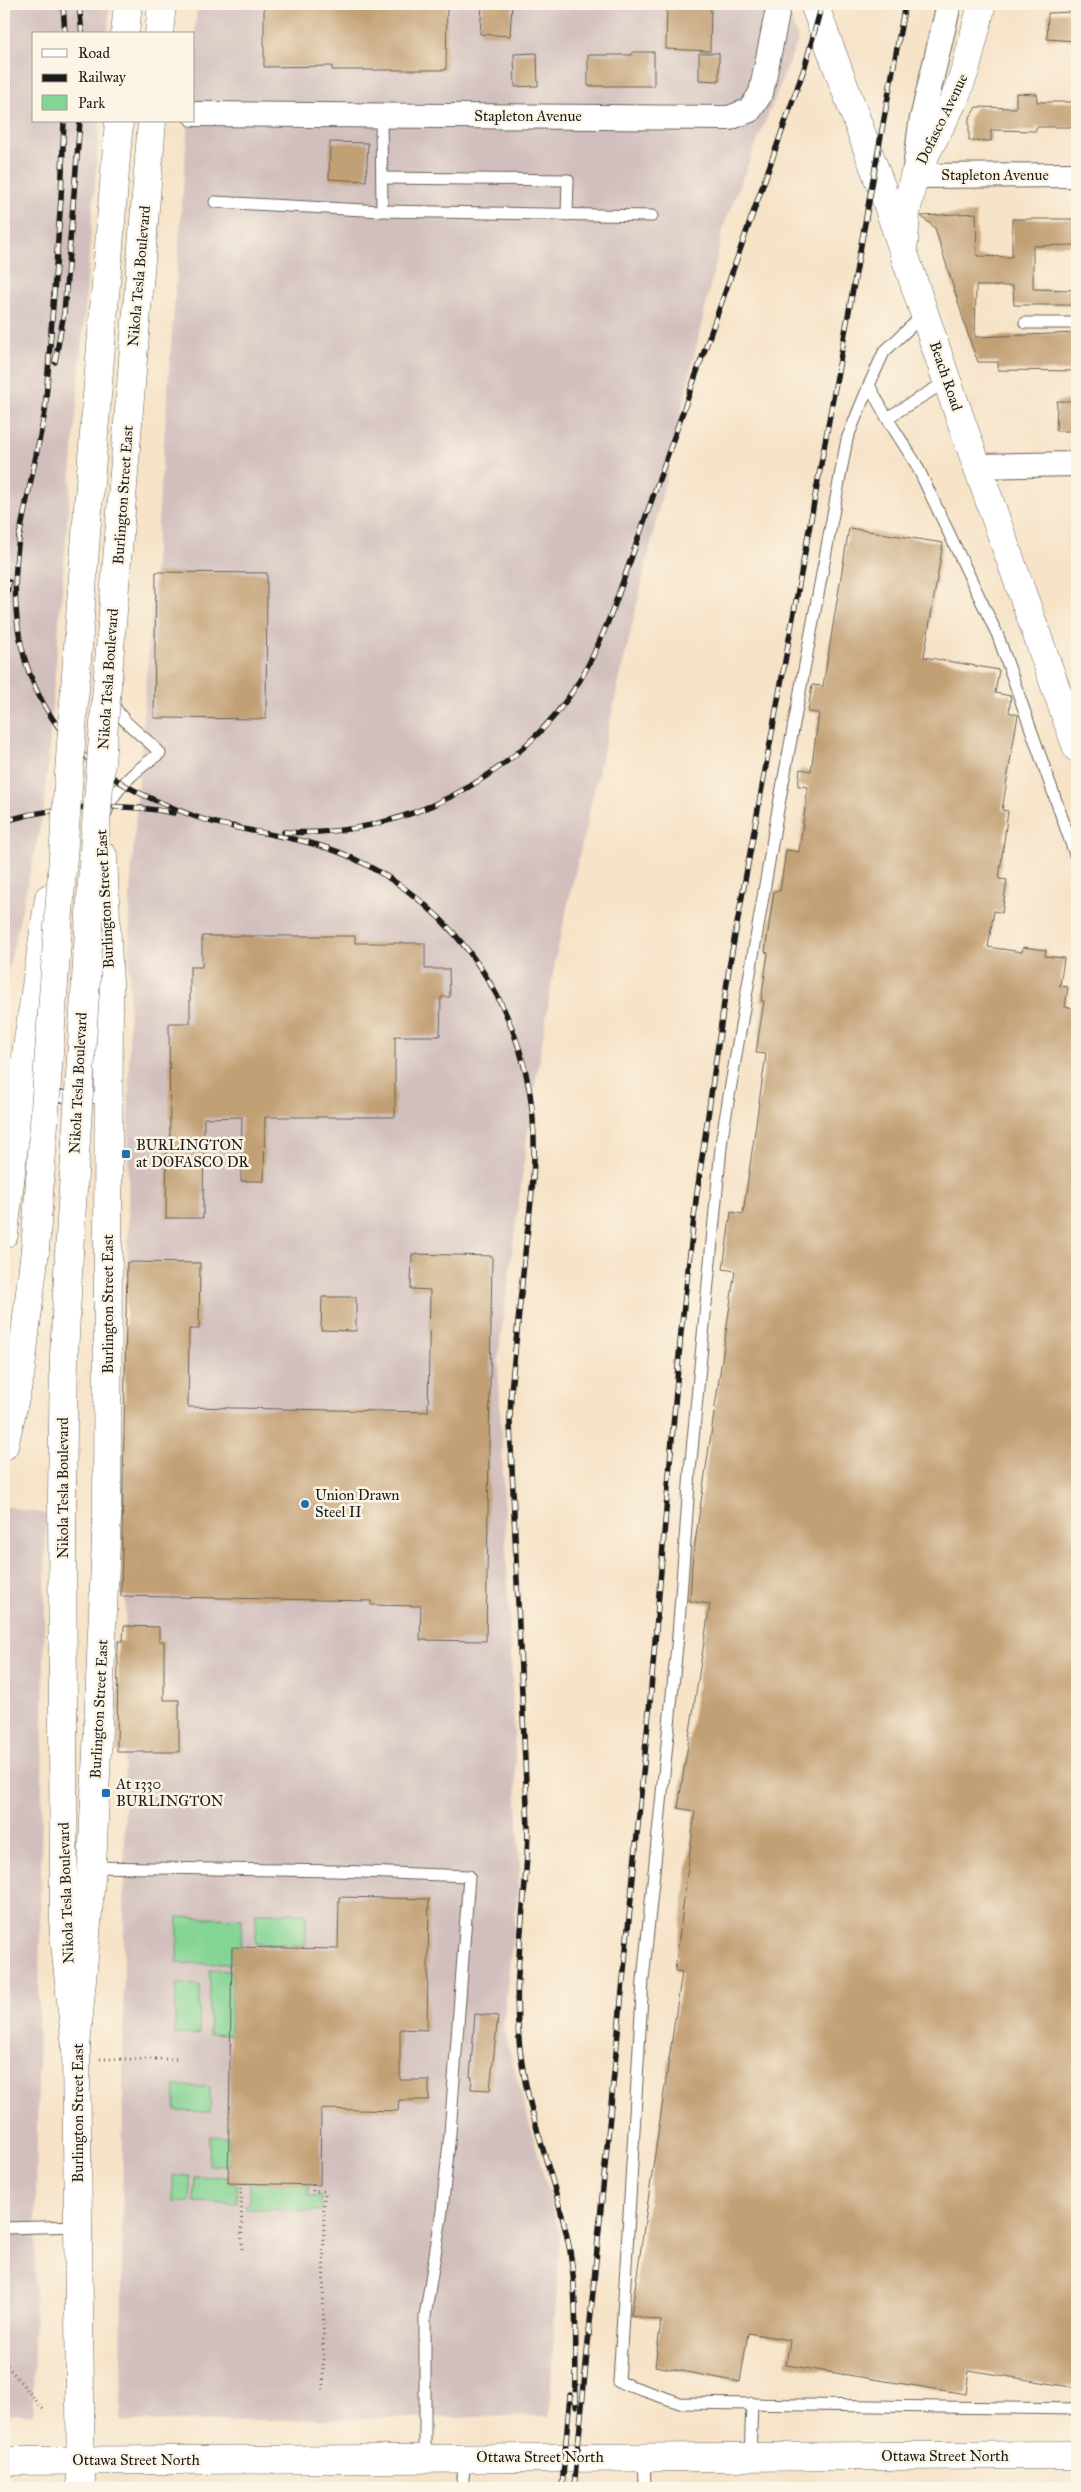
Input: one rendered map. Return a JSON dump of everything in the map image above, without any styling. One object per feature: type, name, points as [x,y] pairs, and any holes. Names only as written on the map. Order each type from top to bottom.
[{"type":"main road","name":"Beach Road","points":[[814,4],[904,251],[947,381],[1076,743]]},
{"type":"main road","name":"Dofasco Avenue","points":[[904,251],[906,213],[914,176],[954,100],[966,68],[982,4]]},
{"type":"main road","name":"Nikola Tesla Boulevard","points":[[4,1446],[20,1376],[35,1250],[86,534],[119,122]]},
{"type":"main road","name":"Burlington Street East","points":[[4,1234],[20,1095],[63,802],[128,150],[129,122]]},
{"type":"main road","name":"Nikola Tesla Boulevard","points":[[76,2053],[64,1926],[62,1496],[64,1356],[94,850],[151,122]]},
{"type":"main road","name":"Burlington Street East","points":[[81,2488],[76,2053],[92,1867],[107,1516],[109,984],[101,794],[151,122]]},
{"type":"main road","name":"Ottawa Street North","points":[[4,2461],[1077,2455]]},
{"type":"street","name":"Stapleton Avenue","points":[[195,114],[729,118],[750,110],[761,93],[779,4]]},
{"type":"street","name":"Dofasco Avenue","points":[[914,176],[921,123],[949,4]]},
{"type":"street","name":"Stapleton Avenue","points":[[914,176],[1077,175]]},
{"type":"street","points":[[978,466],[1077,464]]},
{"type":"lane","points":[[381,115],[382,211]]},
{"type":"lane","points":[[382,178],[568,180],[567,215]]},
{"type":"lane","points":[[214,202],[382,211],[652,216]]},
{"type":"lane","points":[[924,313],[884,352],[846,439],[722,1136],[691,1461],[678,1636],[643,1980],[619,2382],[680,2403],[1077,2409]]},
{"type":"lane","points":[[1025,323],[1077,323]]},
{"type":"lane","points":[[887,418],[947,381]]},
{"type":"lane","points":[[870,385],[887,418],[916,464],[998,636],[1077,860]]},
{"type":"lane","points":[[102,828],[110,804],[124,782],[160,753],[149,740],[132,730],[117,712],[108,696]]},
{"type":"lane","points":[[20,1095],[109,1098]]},
{"type":"lane","points":[[92,1867],[336,1871],[469,1876],[449,2141],[442,2211],[425,2317],[425,2458]]},
{"type":"lane","points":[[4,2228],[79,2226]]},
{"type":"lane","points":[[750,2457],[752,2403]]},
{"type":"lane","points":[[644,2456],[645,2488]]},
{"type":"lane","points":[[462,2488],[465,2457]]},
{"type":"path","points":[[76,2053],[176,2059]]},
{"type":"path","points":[[242,2183],[242,2250]]},
{"type":"path","points":[[313,2185],[313,2191],[324,2191],[323,2390]]},
{"type":"path","points":[[4,2362],[43,2409]]},
{"type":"shaded area","points":[[4,4],[110,4],[108,32],[32,32],[32,122],[100,122],[44,809],[4,990]]},
{"type":"shaded area","points":[[197,4],[786,4],[798,40],[725,222],[556,956],[529,1124],[498,1358],[520,1868],[503,2027],[560,2235],[549,2416],[121,2422],[130,894],[188,122],[195,122],[195,32]]},
{"type":"shaded area","points":[[4,1506],[46,1514],[33,2414],[4,2415]]},
{"type":"green space","points":[[256,1913],[306,1913],[306,1945],[256,1944]]},
{"type":"green space","points":[[178,1917],[242,1919],[241,1947],[232,1947],[232,1964],[177,1963]]},
{"type":"green space","points":[[210,1970],[232,1971],[230,2035],[209,2034]]},
{"type":"green space","points":[[176,1984],[200,1985],[199,2035],[175,2034]]},
{"type":"green space","points":[[175,2086],[210,2087],[210,2112],[175,2111]]},
{"type":"green space","points":[[210,2136],[229,2137],[228,2166],[209,2165]]},
{"type":"green space","points":[[173,2175],[190,2176],[190,2202],[173,2201]]},
{"type":"green space","points":[[195,2176],[228,2177],[228,2183],[236,2183],[237,2203],[194,2202]]},
{"type":"green space","points":[[250,2183],[308,2184],[308,2196],[321,2196],[322,2211],[246,2209],[246,2204],[250,2203]]},
{"type":"building","points":[[264,4],[447,4],[446,70],[332,70],[332,66],[264,67]]},
{"type":"building","points":[[482,4],[512,4],[510,36],[480,34]]},
{"type":"building","points":[[667,4],[711,4],[710,51],[666,49]]},
{"type":"building","points":[[1074,12],[1075,41],[1047,39],[1048,13]]},
{"type":"building","points":[[632,52],[654,52],[654,86],[588,86],[588,55],[632,55]]},
{"type":"building","points":[[537,53],[538,86],[515,87],[514,54]]},
{"type":"building","points":[[699,53],[719,53],[719,81],[699,80]]},
{"type":"building","points":[[1016,93],[1037,94],[1037,102],[1077,102],[1077,127],[1036,127],[1036,131],[991,130],[991,141],[969,141],[969,119],[976,107],[1016,108]]},
{"type":"building","points":[[330,142],[368,143],[366,181],[329,179]]},
{"type":"building","points":[[976,213],[977,256],[1012,257],[1012,219],[1075,219],[1075,245],[1033,246],[1033,289],[1077,290],[1077,305],[1014,305],[1013,286],[976,286],[975,337],[1077,333],[1077,371],[998,370],[998,362],[978,362],[935,228],[921,216]]},
{"type":"building","points":[[1057,401],[1077,401],[1077,431],[1056,431]]},
{"type":"building","points":[[849,528],[943,543],[924,657],[999,670],[995,693],[1011,696],[1009,712],[1018,715],[1002,810],[1008,811],[999,879],[1007,880],[1002,913],[994,911],[988,947],[1022,952],[1023,947],[1046,950],[1045,956],[1064,958],[1060,986],[1068,987],[1065,1007],[1077,1009],[1077,2388],[969,2370],[966,2394],[786,2365],[790,2340],[748,2333],[740,2382],[655,2366],[661,2321],[631,2315],[682,1972],[675,1971],[695,1811],[678,1808],[710,1604],[690,1601],[692,1563],[735,1271],[723,1269],[731,1212],[743,1214],[766,1054],[756,1053],[764,1001],[761,1001],[768,953],[765,952],[774,891],[780,891],[786,850],[799,852],[808,787],[798,786],[800,769],[811,771],[819,713],[808,712],[812,685],[823,686]]},
{"type":"building","points":[[156,572],[267,573],[266,719],[154,718]]},
{"type":"building","points":[[202,936],[355,936],[355,943],[425,943],[425,969],[449,969],[450,997],[441,997],[440,1036],[395,1036],[395,1117],[265,1117],[264,1181],[241,1181],[242,1117],[204,1118],[203,1218],[166,1218],[167,1139],[170,1139],[169,1023],[190,1023],[190,967],[202,967]]},
{"type":"building","name":"Union Drawn Steel II","points":[[412,1254],[492,1256],[486,1641],[420,1640],[421,1606],[371,1605],[371,1601],[121,1596],[127,1262],[200,1263],[199,1329],[189,1329],[188,1407],[428,1412],[430,1290],[411,1289]]},
{"type":"building","points":[[322,1297],[356,1297],[356,1331],[321,1330]]},
{"type":"building","points":[[124,1626],[159,1627],[159,1641],[164,1641],[164,1700],[179,1700],[179,1752],[117,1752],[118,1641],[123,1641]]},
{"type":"building","points":[[339,1897],[429,1899],[427,2030],[400,2029],[400,2080],[429,2080],[429,2100],[399,2100],[398,2111],[321,2109],[320,2185],[228,2183],[232,1947],[338,1949]]},
{"type":"building","points":[[475,2014],[498,2016],[490,2090],[471,2089],[472,2077],[470,2077]]},
{"type":"railway","points":[[63,4],[65,32]]},
{"type":"railway","points":[[79,4],[82,32]]},
{"type":"railway","points":[[284,832],[327,832],[370,825],[412,813],[453,796],[490,773],[525,746],[555,715],[580,680],[599,643],[615,604],[805,66],[822,4]]},
{"type":"railway","points":[[574,2488],[650,1701],[681,1332],[696,1200],[729,968],[905,4]]},
{"type":"railway","points":[[19,538],[45,412],[61,199],[64,122]]},
{"type":"railway","points":[[55,362],[64,313],[80,122]]},
{"type":"railway","points":[[20,532],[16,577],[17,620],[25,660],[40,696],[60,730],[88,759],[123,784],[191,815],[220,824],[239,827]]},
{"type":"railway","points":[[4,609],[9,582]]},
{"type":"railway","points":[[4,821],[46,811],[110,806],[174,813]]},
{"type":"railway","points":[[233,827],[305,842],[346,855],[386,876],[423,903],[455,934],[482,970],[503,1008],[520,1050],[530,1094],[534,1139],[533,1178],[511,1391],[510,1423],[528,1828],[517,2000],[518,2028],[525,2082],[537,2130],[559,2202],[573,2270],[576,2406]]},
{"type":"railway","points":[[562,2488],[570,2395]]},
{"type":"place","name":"BURLINGTON at DOFASCO DR","points":[[126,1154]]},
{"type":"place","name":"Union Drawn Steel II","points":[[305,1504]]},
{"type":"place","name":"At 1330 BURLINGTON","points":[[106,1793]]}]
